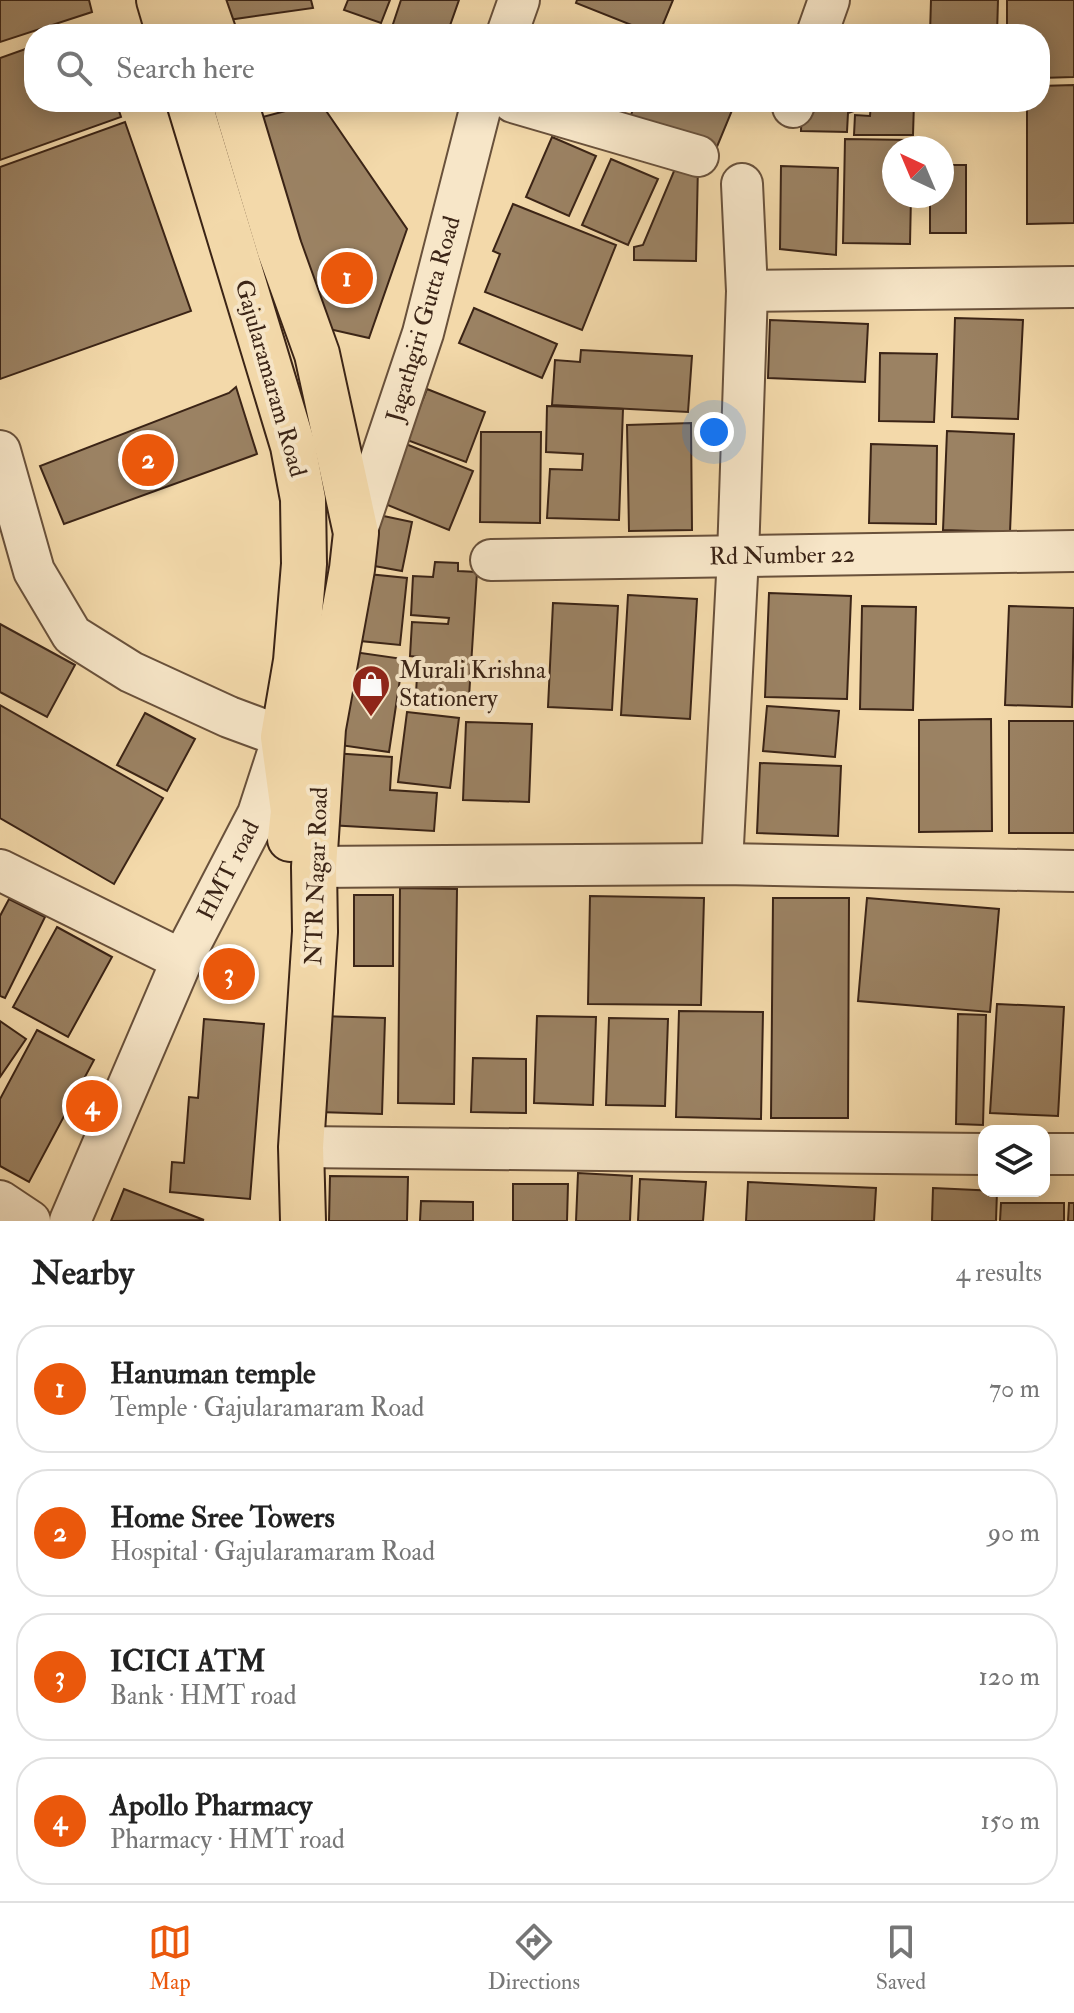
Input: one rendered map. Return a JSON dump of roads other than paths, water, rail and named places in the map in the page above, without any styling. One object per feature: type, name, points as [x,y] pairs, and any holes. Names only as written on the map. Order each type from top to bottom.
[{"type":"main road","points":[[159,0],[166,24]]},
{"type":"main road","points":[[202,0],[210,24]]},
{"type":"main road","name":"Gajularamaram Road","points":[[192,112],[293,446],[301,485],[304,564],[296,661],[283,737]]},
{"type":"main road","name":"Gajularamaram Road","points":[[238,112],[279,248],[317,354],[356,533]]},
{"type":"main road","name":"NTR Nagar Road","points":[[303,1221],[301,1147],[315,932],[314,867],[323,728],[356,533]]},
{"type":"main road","name":"NTR Nagar Road","points":[[272,1221],[285,1013],[285,898],[293,811],[283,737]]},
{"type":"street","points":[[511,24],[519,0]]},
{"type":"street","points":[[821,24],[829,0]]},
{"type":"street","name":"Jagathgiri Gutta Road","points":[[356,533],[423,333],[479,112]]},
{"type":"street","points":[[547,112],[698,156]]},
{"type":"street","points":[[722,864],[738,556],[747,291],[742,184]]},
{"type":"street","points":[[747,291],[1074,287]]},
{"type":"street","points":[[0,451],[34,571],[72,635],[131,672],[229,717],[283,737]]},
{"type":"street","name":"Rd Number 22","points":[[491,560],[1074,551]]},
{"type":"street","name":"HMT road","points":[[70,1221],[182,960],[258,814],[283,737]]},
{"type":"street","points":[[314,867],[722,864],[1074,871]]},
{"type":"street","points":[[0,870],[182,960]]},
{"type":"street","points":[[301,1147],[978,1154]]},
{"type":"street","points":[[1050,1154],[1074,1154]]},
{"type":"street","points":[[0,1201],[30,1221]]},
{"type":"place","name":"Hanuman temple","points":[[347,278]]},
{"type":"place","name":"Home Sree Towers","points":[[148,460]]},
{"type":"place","name":"Murali Krishna Stationery","points":[[371,718]]},
{"type":"place","name":"ICICI ATM","points":[[229,974]]},
{"type":"place","name":"Apollo Pharmacy","points":[[92,1106]]}]
